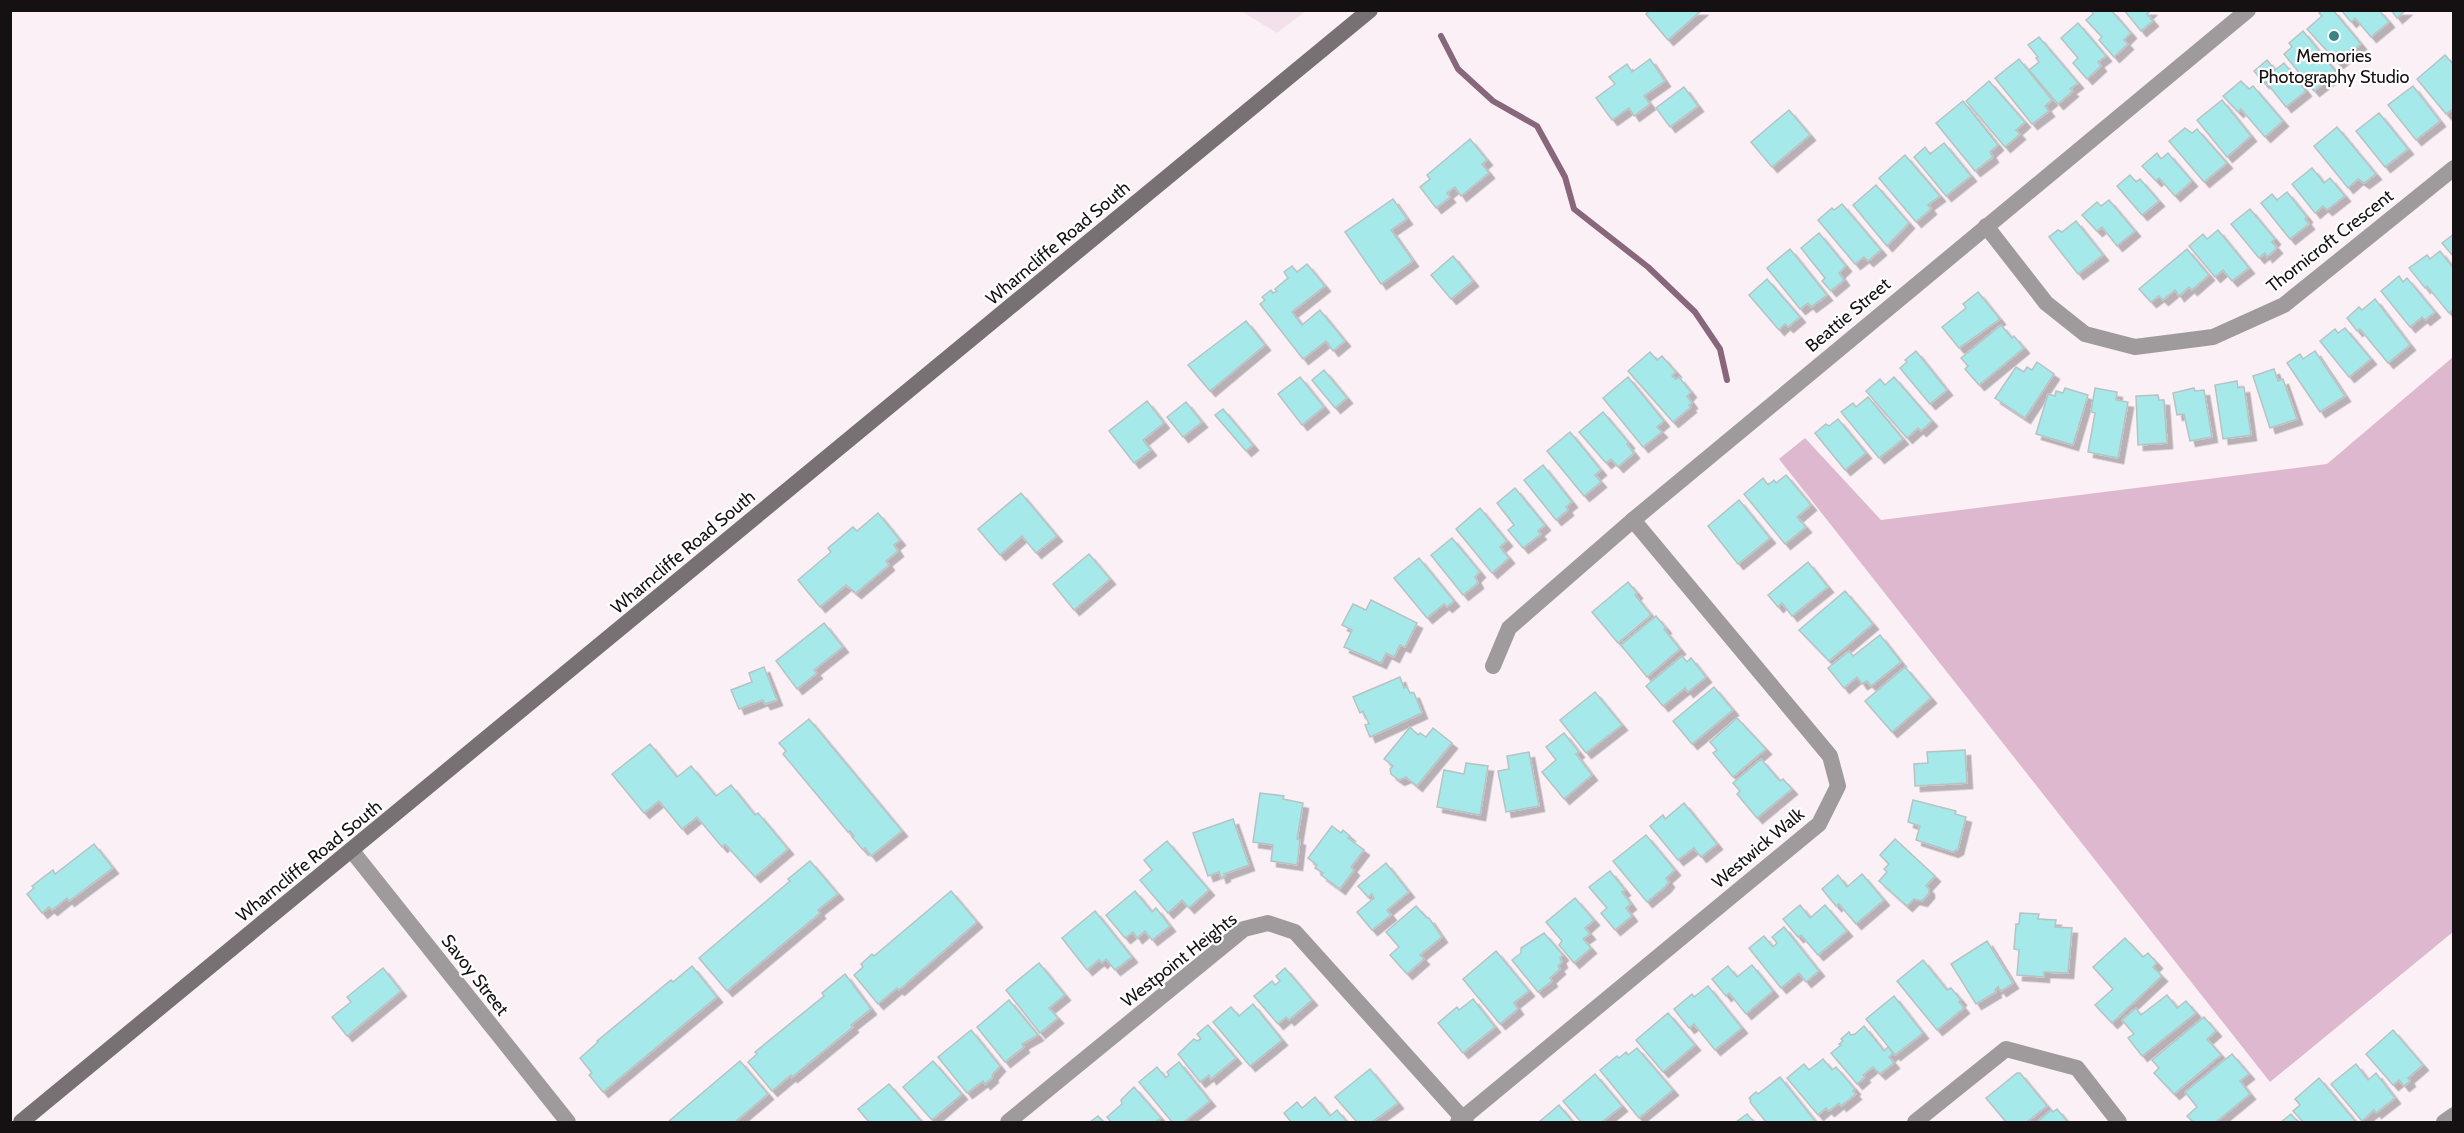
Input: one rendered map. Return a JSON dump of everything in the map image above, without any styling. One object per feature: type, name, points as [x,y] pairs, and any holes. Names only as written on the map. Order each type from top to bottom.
[{"type":"main road","name":"Wharncliffe Road South","points":[[21,1122],[1370,10]]},
{"type":"street","name":"Beattie Street","points":[[1493,666],[1509,628],[1633,520],[2248,10]]},
{"type":"street","name":"Thornicroft Crescent","points":[[1986,226],[2046,303],[2085,334],[2135,346],[2146,345],[2213,336],[2284,305],[2454,168]]},
{"type":"street","name":"Westwick Walk","points":[[1462,1121],[1819,824],[1838,786],[1830,756],[1633,520]]},
{"type":"street","name":"Savoy Street","points":[[352,851],[568,1122]]},
{"type":"street","name":"Westpoint Heights","points":[[1008,1122],[1244,929],[1268,922],[1295,932],[1462,1121]]},
{"type":"street","points":[[1915,1122],[2006,1049],[2077,1068],[2120,1122]]},
{"type":"street","points":[[2444,1122],[2454,1115]]},
{"type":"shaded area","points":[[1241,11],[1306,11],[1277,33]]},
{"type":"shaded area","points":[[2453,357],[2453,932],[2270,1082],[1779,459],[1805,438],[1881,520],[2327,464]]},
{"type":"building","points":[[1650,10],[1702,10],[1668,40],[1646,14]]},
{"type":"building","points":[[2091,10],[2111,10],[2131,33],[2124,40],[2128,44],[2114,57],[2099,40],[2102,37],[2086,20],[2093,14]]},
{"type":"building","points":[[2124,10],[2151,10],[2147,14],[2153,21],[2141,31]]},
{"type":"building","name":"Memories Photography Studio","points":[[2323,10],[2333,10],[2361,44],[2338,63],[2307,29],[2322,16],[2319,13]]},
{"type":"building","points":[[2341,10],[2379,10],[2389,22],[2371,37],[2355,18],[2351,22]]},
{"type":"building","points":[[2391,10],[2406,10],[2397,18]]},
{"type":"building","points":[[2078,23],[2106,56],[2098,62],[2101,66],[2087,79],[2073,63],[2078,58],[2061,38]]},
{"type":"building","points":[[2303,31],[2337,73],[2314,91],[2284,54],[2292,47],[2289,43]]},
{"type":"building","points":[[2039,37],[2078,83],[2070,89],[2073,91],[2058,104],[2029,70],[2039,62],[2036,58],[2038,57],[2028,45]]},
{"type":"building","points":[[2445,55],[2454,65],[2454,108],[2446,114],[2417,79]]},
{"type":"building","points":[[1650,59],[1665,81],[1644,96],[1650,104],[1634,116],[1629,108],[1612,120],[1596,98],[1615,84],[1609,77],[1627,64],[1632,72]]},
{"type":"building","points":[[2019,59],[2052,100],[2045,106],[2049,111],[2032,124],[1995,78]]},
{"type":"building","points":[[2267,60],[2275,70],[2284,63],[2306,91],[2286,107],[2254,71]]},
{"type":"building","points":[[1989,81],[2025,122],[2016,130],[2020,134],[2005,147],[1966,101]]},
{"type":"building","points":[[2241,81],[2249,89],[2253,86],[2283,121],[2265,137],[2241,109],[2238,112],[2223,96]]},
{"type":"building","points":[[2413,86],[2440,121],[2416,140],[2388,105]]},
{"type":"building","points":[[1684,87],[1698,106],[1670,127],[1656,108]]},
{"type":"building","points":[[2222,100],[2251,136],[2227,157],[2197,120]]},
{"type":"building","points":[[1963,101],[1998,145],[1990,152],[1993,157],[1975,171],[1936,123]]},
{"type":"building","points":[[1789,110],[1810,135],[1772,167],[1751,142]]},
{"type":"building","points":[[2379,113],[2408,149],[2385,167],[2356,131]]},
{"type":"building","points":[[2337,127],[2376,174],[2364,183],[2358,179],[2348,188],[2314,146]]},
{"type":"building","points":[[2185,128],[2192,133],[2197,129],[2227,163],[2204,182],[2169,141]]},
{"type":"building","points":[[1470,139],[1487,160],[1482,164],[1489,173],[1461,196],[1455,187],[1447,193],[1450,197],[1436,208],[1420,187],[1430,179],[1427,175]]},
{"type":"building","points":[[1944,143],[1971,176],[1946,196],[1914,157],[1925,147],[1930,154]]},
{"type":"building","points":[[2157,153],[2161,159],[2168,153],[2192,181],[2175,196],[2159,178],[2156,181],[2142,166]]},
{"type":"building","points":[[1905,155],[1940,196],[1928,205],[1931,209],[1916,222],[1879,178]]},
{"type":"building","points":[[2312,168],[2324,183],[2330,178],[2345,196],[2327,210],[2323,206],[2315,213],[2292,184]]},
{"type":"building","points":[[2130,175],[2136,182],[2140,179],[2159,201],[2142,215],[2117,186]]},
{"type":"building","points":[[1876,185],[1909,223],[1887,246],[1853,205]]},
{"type":"building","points":[[2287,192],[2307,217],[2305,219],[2309,224],[2290,239],[2261,203],[2272,194],[2277,200]]},
{"type":"building","points":[[1393,199],[1407,219],[1391,230],[1413,261],[1381,284],[1345,232]]},
{"type":"building","points":[[2109,200],[2135,231],[2117,246],[2102,227],[2097,231],[2082,215],[2097,202],[2101,206]]},
{"type":"building","points":[[1842,204],[1881,250],[1868,261],[1864,257],[1855,264],[1818,220],[1832,208],[1834,210]]},
{"type":"building","points":[[2250,209],[2275,239],[2272,242],[2277,248],[2267,257],[2265,253],[2259,258],[2231,224]]},
{"type":"building","points":[[2076,221],[2103,255],[2078,274],[2049,237],[2058,230],[2062,232]]},
{"type":"building","points":[[2218,230],[2249,268],[2232,281],[2223,270],[2215,277],[2189,246],[2203,234],[2207,239]]},
{"type":"building","points":[[1819,233],[1846,266],[1839,273],[1844,280],[1831,291],[1822,281],[1825,278],[1801,248]]},
{"type":"building","points":[[2454,234],[2454,257],[2442,243]]},
{"type":"building","points":[[1790,249],[1827,295],[1811,307],[1808,303],[1800,309],[1767,268]]},
{"type":"building","points":[[2187,249],[2209,275],[2192,290],[2189,287],[2179,296],[2175,290],[2163,300],[2159,296],[2151,302],[2139,289]]},
{"type":"building","points":[[2440,251],[2454,269],[2454,309],[2449,313],[2409,268],[2427,255],[2430,259]]},
{"type":"building","points":[[1453,256],[1473,281],[1451,299],[1431,275]]},
{"type":"building","points":[[1307,264],[1325,286],[1292,312],[1302,325],[1320,310],[1345,341],[1333,351],[1326,341],[1303,359],[1260,304],[1265,300],[1262,297],[1271,290],[1273,293],[1277,291],[1275,289],[1288,278],[1284,272],[1292,266],[1297,272]]},
{"type":"building","points":[[2399,276],[2403,282],[2407,278],[2435,312],[2425,320],[2422,317],[2410,327],[2381,291]]},
{"type":"building","points":[[1767,279],[1800,317],[1788,327],[1785,324],[1779,330],[1749,295]]},
{"type":"building","points":[[1978,292],[2000,319],[1959,348],[1942,327],[1966,308],[1963,304]]},
{"type":"building","points":[[2375,299],[2410,345],[2388,363],[2360,329],[2357,331],[2347,318],[2359,307],[2362,310]]},
{"type":"building","points":[[1246,321],[1265,345],[1210,391],[1188,365]]},
{"type":"building","points":[[2001,325],[2024,348],[1979,385],[1965,369],[1968,366],[1961,358]]},
{"type":"building","points":[[2345,328],[2371,359],[2349,377],[2320,341],[2335,329],[2338,333]]},
{"type":"building","points":[[1916,351],[1947,390],[1930,404],[1900,368],[1907,362],[1905,360]]},
{"type":"building","points":[[2315,351],[2345,396],[2320,412],[2287,363],[2300,354],[2303,359]]},
{"type":"building","points":[[1650,352],[1657,360],[1662,356],[1676,372],[1672,376],[1676,379],[1679,377],[1691,392],[1687,396],[1692,403],[1689,405],[1691,407],[1673,422],[1628,371]]},
{"type":"building","points":[[2037,362],[2054,374],[2025,418],[1995,398],[2016,367],[2024,372],[2027,367],[2032,370]]},
{"type":"building","points":[[2274,369],[2278,381],[2283,379],[2297,419],[2270,428],[2253,376]]},
{"type":"building","points":[[1324,370],[1347,398],[1335,408],[1312,380]]},
{"type":"building","points":[[1300,377],[1324,407],[1302,425],[1278,394]]},
{"type":"building","points":[[1628,377],[1664,421],[1657,427],[1662,432],[1643,447],[1603,398]]},
{"type":"building","points":[[1894,377],[1932,421],[1921,431],[1918,428],[1907,438],[1866,391],[1880,379],[1885,385]]},
{"type":"building","points":[[2237,381],[2238,388],[2244,387],[2251,435],[2223,439],[2215,385]]},
{"type":"building","points":[[2065,388],[2088,395],[2073,445],[2036,434],[2048,394],[2055,396],[2056,391],[2063,393]]},
{"type":"building","points":[[2095,388],[2117,392],[2116,400],[2128,402],[2118,458],[2088,452],[2095,413],[2091,412]]},
{"type":"building","points":[[2194,388],[2195,391],[2204,390],[2212,437],[2190,441],[2184,414],[2177,415],[2173,393]]},
{"type":"building","points":[[2158,395],[2159,400],[2164,400],[2167,443],[2138,445],[2136,396]]},
{"type":"building","points":[[1868,397],[1903,439],[1879,458],[1841,412],[1853,403],[1856,407]]},
{"type":"building","points":[[1147,401],[1164,423],[1143,440],[1151,450],[1134,463],[1109,431]]},
{"type":"building","points":[[1186,402],[1202,422],[1183,437],[1167,417]]},
{"type":"building","points":[[1223,409],[1253,445],[1246,451],[1215,415]]},
{"type":"building","points":[[1603,412],[1629,443],[1627,444],[1634,453],[1618,467],[1611,459],[1606,463],[1579,432]]},
{"type":"building","points":[[1838,419],[1866,453],[1845,470],[1815,433],[1826,424],[1829,426]]},
{"type":"building","points":[[1570,432],[1601,470],[1595,475],[1601,482],[1584,496],[1547,451]]},
{"type":"building","points":[[1543,465],[1572,502],[1566,507],[1568,510],[1556,520],[1524,480]]},
{"type":"building","points":[[1786,475],[1811,505],[1797,517],[1806,527],[1785,544],[1744,494],[1763,478],[1768,485],[1774,480],[1776,483]]},
{"type":"building","points":[[1515,488],[1545,525],[1538,531],[1541,534],[1523,548],[1508,530],[1514,525],[1497,503]]},
{"type":"building","points":[[1021,493],[1057,536],[1036,553],[1022,536],[1000,555],[978,529]]},
{"type":"building","points":[[1739,500],[1770,538],[1738,564],[1708,526]]},
{"type":"building","points":[[1480,508],[1507,541],[1500,547],[1509,558],[1492,573],[1456,529]]},
{"type":"building","points":[[878,513],[900,540],[894,545],[898,551],[886,561],[889,565],[856,593],[846,585],[820,607],[798,580],[831,552],[828,548],[853,527],[857,531]]},
{"type":"building","points":[[1452,538],[1480,572],[1475,577],[1478,583],[1463,595],[1431,555]]},
{"type":"building","points":[[1089,554],[1110,579],[1074,610],[1053,584]]},
{"type":"building","points":[[1419,558],[1454,601],[1447,607],[1444,604],[1427,618],[1394,578]]},
{"type":"building","points":[[1808,562],[1828,587],[1792,616],[1782,603],[1778,607],[1768,595]]},
{"type":"building","points":[[1628,582],[1651,615],[1618,643],[1592,612]]},
{"type":"building","points":[[1845,591],[1873,624],[1829,661],[1799,630]]},
{"type":"building","points":[[1371,600],[1417,623],[1405,647],[1400,645],[1394,657],[1386,653],[1381,663],[1344,647],[1352,630],[1342,625],[1353,604],[1366,610]]},
{"type":"building","points":[[1656,616],[1680,649],[1647,677],[1621,645]]},
{"type":"building","points":[[824,623],[843,647],[814,670],[817,673],[797,689],[776,661]]},
{"type":"building","points":[[1880,635],[1901,662],[1871,686],[1867,681],[1862,684],[1857,677],[1844,688],[1828,668],[1849,651],[1853,656]]},
{"type":"building","points":[[1682,656],[1687,662],[1691,658],[1706,677],[1688,692],[1685,688],[1663,706],[1646,686]]},
{"type":"building","points":[[764,667],[777,700],[765,704],[763,700],[739,709],[731,690],[752,682],[749,673]]},
{"type":"building","points":[[1905,667],[1931,698],[1892,732],[1865,701]]},
{"type":"building","points":[[1400,677],[1404,688],[1407,687],[1410,693],[1414,693],[1422,713],[1370,737],[1365,725],[1369,724],[1363,711],[1360,713],[1353,697]]},
{"type":"building","points":[[1714,687],[1733,710],[1692,744],[1673,721]]},
{"type":"building","points":[[1595,692],[1622,725],[1586,753],[1560,720]]},
{"type":"building","points":[[1737,718],[1766,749],[1733,777],[1713,753],[1717,750],[1710,742]]},
{"type":"building","points":[[809,719],[902,831],[871,856],[865,848],[863,850],[850,831],[848,832],[783,754],[786,751],[779,743]]},
{"type":"building","points":[[1410,727],[1418,735],[1420,733],[1426,737],[1433,728],[1452,743],[1417,786],[1406,777],[1399,780],[1391,774],[1390,769],[1393,766],[1384,759]]},
{"type":"building","points":[[1564,733],[1579,752],[1576,754],[1592,775],[1564,799],[1542,772],[1556,760],[1546,747]]},
{"type":"building","points":[[650,744],[677,777],[691,766],[716,796],[731,785],[755,815],[758,813],[788,849],[755,877],[725,844],[722,847],[697,817],[682,829],[659,801],[644,813],[612,774]]},
{"type":"building","points":[[1965,750],[1967,783],[1915,786],[1914,764],[1928,763],[1927,752]]},
{"type":"building","points":[[1529,752],[1539,806],[1506,812],[1498,771],[1509,769],[1507,756]]},
{"type":"building","points":[[1761,759],[1780,781],[1783,779],[1792,789],[1757,818],[1737,794],[1740,791],[1733,783]]},
{"type":"building","points":[[1466,763],[1488,766],[1480,815],[1437,807],[1444,770],[1464,774]]},
{"type":"building","points":[[1260,793],[1284,796],[1283,799],[1303,803],[1297,839],[1300,840],[1297,865],[1271,861],[1273,845],[1253,842]]},
{"type":"building","points":[[1913,800],[1956,811],[1955,814],[1966,817],[1958,849],[1953,852],[1916,840],[1920,826],[1908,822]]},
{"type":"building","points":[[1684,803],[1717,844],[1701,857],[1694,848],[1678,860],[1650,826],[1663,815],[1665,819]]},
{"type":"building","points":[[1233,819],[1249,865],[1224,874],[1225,876],[1221,878],[1219,872],[1208,876],[1193,833]]},
{"type":"building","points":[[1332,826],[1341,833],[1343,830],[1350,836],[1348,838],[1364,850],[1351,867],[1354,870],[1340,889],[1321,875],[1323,873],[1315,868],[1317,865],[1308,858]]},
{"type":"building","points":[[1646,835],[1675,870],[1666,878],[1669,882],[1665,887],[1647,902],[1613,861]]},
{"type":"building","points":[[1895,839],[1935,876],[1926,886],[1929,893],[1922,901],[1914,899],[1907,906],[1879,881],[1887,872],[1884,869],[1889,864],[1880,855]]},
{"type":"building","points":[[1167,841],[1209,890],[1189,908],[1182,900],[1168,913],[1140,880],[1152,870],[1144,860]]},
{"type":"building","points":[[94,844],[113,868],[69,901],[67,898],[52,910],[49,907],[42,913],[27,894],[34,888],[32,886],[53,870],[55,874]]},
{"type":"building","points":[[810,861],[838,894],[818,910],[820,913],[727,991],[699,958],[790,881],[788,879]]},
{"type":"building","points":[[1386,863],[1409,892],[1387,910],[1391,915],[1372,930],[1357,912],[1374,898],[1372,894],[1368,897],[1358,886]]},
{"type":"building","points":[[1610,871],[1625,890],[1622,892],[1631,904],[1626,908],[1632,916],[1615,930],[1601,913],[1607,908],[1589,887]]},
{"type":"building","points":[[1862,874],[1884,900],[1856,924],[1839,904],[1836,906],[1822,889],[1838,875],[1847,887]]},
{"type":"building","points":[[951,891],[977,922],[899,990],[897,988],[878,1004],[854,975],[863,967],[861,964],[872,954],[874,956]]},
{"type":"building","points":[[1135,891],[1152,912],[1156,908],[1170,926],[1152,940],[1145,931],[1137,938],[1133,932],[1125,938],[1106,915]]},
{"type":"building","points":[[1575,898],[1594,920],[1585,928],[1590,934],[1583,939],[1591,948],[1574,963],[1559,945],[1562,941],[1546,922]]},
{"type":"building","points":[[1800,905],[1810,918],[1825,905],[1847,931],[1818,955],[1783,919]]},
{"type":"building","points":[[1416,906],[1429,918],[1442,937],[1420,955],[1424,959],[1407,974],[1390,955],[1399,947],[1386,932]]},
{"type":"building","points":[[1095,911],[1132,957],[1115,970],[1106,959],[1102,963],[1099,960],[1087,970],[1062,938]]},
{"type":"building","points":[[2020,913],[2039,914],[2038,919],[2056,920],[2055,927],[2072,928],[2068,973],[2044,972],[2044,977],[2017,975],[2019,950],[2014,949],[2016,924],[2019,924]]},
{"type":"building","points":[[1784,927],[1819,971],[1806,982],[1799,973],[1781,988],[1749,948],[1764,936],[1773,947],[1777,943],[1772,937]]},
{"type":"building","points":[[1544,933],[1563,955],[1560,958],[1562,962],[1558,966],[1560,969],[1550,978],[1552,981],[1538,992],[1512,960],[1521,953],[1521,948]]},
{"type":"building","points":[[2125,938],[2143,957],[2148,953],[2157,963],[2153,967],[2162,976],[2112,1023],[2095,1005],[2113,989],[2093,967]]},
{"type":"building","points":[[1987,941],[2013,983],[2001,991],[1998,987],[1996,992],[1976,1004],[1951,964]]},
{"type":"building","points":[[1496,951],[1529,991],[1514,1003],[1518,1009],[1500,1024],[1463,979]]},
{"type":"building","points":[[1923,960],[1947,990],[1951,988],[1961,1000],[1959,1002],[1964,1008],[1937,1030],[1897,981]]},
{"type":"building","points":[[1039,963],[1065,995],[1049,1008],[1058,1018],[1040,1033],[1006,990]]},
{"type":"building","points":[[1752,965],[1773,991],[1746,1014],[1729,993],[1726,996],[1712,979],[1728,966],[1737,977]]},
{"type":"building","points":[[692,966],[717,997],[603,1092],[589,1075],[592,1073],[580,1058],[597,1041],[671,980],[673,982]]},
{"type":"building","points":[[383,968],[401,991],[347,1036],[332,1017],[351,1002],[347,997]]},
{"type":"building","points":[[1285,968],[1312,1000],[1289,1020],[1286,1017],[1278,1024],[1254,996],[1272,981],[1275,985],[1280,981],[1276,976]]},
{"type":"building","points":[[845,974],[871,1009],[851,1025],[853,1027],[772,1091],[748,1062],[757,1054],[755,1052],[824,996],[822,993]]},
{"type":"building","points":[[1708,986],[1742,1028],[1715,1050],[1694,1024],[1689,1028],[1674,1009],[1692,994],[1694,997]]},
{"type":"building","points":[[2167,995],[2177,1008],[2186,1001],[2196,1013],[2142,1056],[2128,1038],[2134,1034],[2122,1020],[2136,1008],[2141,1015]]},
{"type":"building","points":[[1894,996],[1923,1033],[1895,1055],[1866,1019]]},
{"type":"building","points":[[1473,999],[1495,1027],[1463,1053],[1438,1023],[1457,1007],[1459,1010]]},
{"type":"building","points":[[1009,1000],[1038,1035],[1022,1044],[1024,1047],[1005,1062],[977,1027]]},
{"type":"building","points":[[1253,1004],[1282,1040],[1250,1066],[1213,1022],[1231,1007],[1239,1016]]},
{"type":"building","points":[[1668,1013],[1695,1045],[1663,1072],[1636,1040]]},
{"type":"building","points":[[2204,1017],[2216,1031],[2207,1039],[2221,1055],[2174,1094],[2154,1073],[2159,1068],[2152,1060]]},
{"type":"building","points":[[1208,1025],[1236,1058],[1211,1079],[1209,1075],[1200,1082],[1178,1054],[1194,1039],[1197,1041],[1201,1039],[1197,1034]]},
{"type":"building","points":[[1864,1026],[1884,1051],[1888,1047],[1893,1053],[1889,1057],[1894,1063],[1880,1074],[1873,1067],[1857,1084],[1831,1053],[1841,1045],[1839,1044],[1843,1041],[1841,1039],[1849,1032],[1851,1035],[1855,1034]]},
{"type":"building","points":[[971,1030],[1000,1066],[985,1084],[983,1081],[967,1093],[938,1057]]},
{"type":"building","points":[[2393,1030],[2423,1065],[2408,1078],[2410,1081],[2404,1086],[2399,1080],[2393,1085],[2366,1054]]},
{"type":"building","points":[[1637,1048],[1673,1090],[1639,1118],[1600,1070],[1617,1056],[1619,1058],[1626,1052],[1628,1055]]},
{"type":"building","points":[[2232,1054],[2249,1074],[2240,1081],[2250,1094],[2216,1122],[2193,1122],[2187,1116],[2197,1107],[2185,1092]]},
{"type":"building","points":[[1823,1059],[1832,1070],[1836,1067],[1855,1089],[1853,1091],[1856,1094],[1841,1106],[1839,1103],[1829,1111],[1826,1108],[1818,1115],[1787,1078],[1804,1064],[1809,1070]]},
{"type":"building","points":[[740,1061],[768,1094],[748,1111],[735,1122],[668,1122]]},
{"type":"building","points":[[933,1061],[962,1094],[932,1120],[903,1087]]},
{"type":"building","points":[[1179,1062],[1210,1101],[1184,1122],[1172,1122],[1139,1082],[1157,1067],[1166,1078],[1169,1075],[1167,1072]]},
{"type":"building","points":[[2356,1064],[2368,1080],[2376,1073],[2395,1098],[2376,1113],[2374,1110],[2362,1121],[2331,1084]]},
{"type":"building","points":[[1370,1069],[1398,1103],[1372,1122],[1357,1122],[1335,1097]]},
{"type":"building","points":[[2020,1073],[2047,1106],[2027,1122],[2006,1122],[1986,1098]]},
{"type":"building","points":[[1595,1074],[1622,1106],[1602,1122],[1581,1122],[1563,1101]]},
{"type":"building","points":[[1780,1077],[1816,1122],[1766,1122],[1750,1102],[1749,1098],[1756,1092],[1758,1094]]},
{"type":"building","points":[[2319,1078],[2356,1122],[2303,1122],[2293,1111],[2300,1105],[2295,1099]]},
{"type":"building","points":[[889,1084],[922,1122],[869,1122],[858,1109]]},
{"type":"building","points":[[1134,1087],[1161,1118],[1156,1122],[1111,1122],[1107,1117],[1122,1104],[1121,1100]]},
{"type":"building","points":[[1315,1097],[1330,1116],[1337,1110],[1347,1122],[1291,1122],[1284,1113],[1297,1102],[1302,1108]]},
{"type":"building","points":[[1559,1105],[1573,1122],[1539,1122]]},
{"type":"building","points":[[2057,1109],[2068,1122],[2037,1122],[2051,1110],[2053,1112]]},
{"type":"building","points":[[1747,1114],[1754,1122],[1736,1122]]},
{"type":"building","points":[[2291,1114],[2298,1122],[2281,1122]]},
{"type":"building","points":[[1098,1116],[1104,1122],[1090,1122]]},
{"type":"waterway","points":[[1441,36],[1458,69],[1493,101],[1537,126],[1565,177],[1574,209],[1648,267],[1695,312],[1720,349],[1727,380]]},
{"type":"place","name":"Memories Photography Studio","points":[[2334,36]]}]
